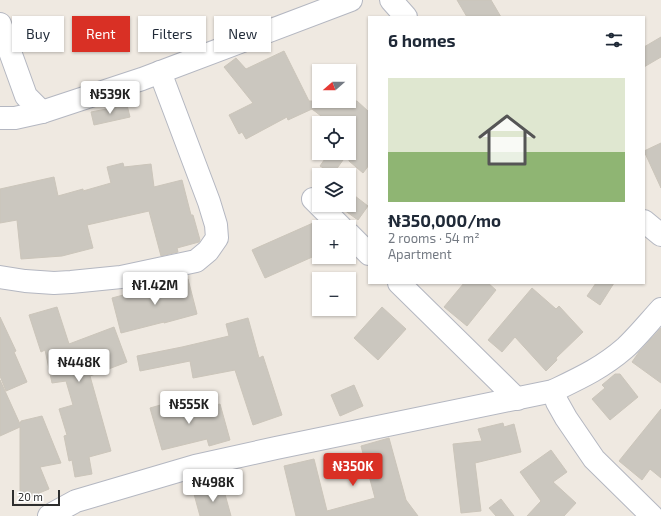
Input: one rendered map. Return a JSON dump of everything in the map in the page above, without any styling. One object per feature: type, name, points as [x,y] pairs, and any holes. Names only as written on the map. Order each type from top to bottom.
[{"type":"street","points":[[8,118],[42,112],[160,72],[352,0]]},
{"type":"street","points":[[390,0],[405,16]]},
{"type":"street","points":[[0,24],[26,96],[42,112]]},
{"type":"street","points":[[0,277],[25,281],[54,283],[121,277],[196,261],[208,251],[217,238],[216,225],[160,72]]},
{"type":"street","points":[[8,118],[26,96]]},
{"type":"street","points":[[326,212],[334,220]]},
{"type":"street","points":[[645,222],[661,235]]},
{"type":"street","points":[[356,241],[368,253]]},
{"type":"street","points":[[400,284],[517,399]]},
{"type":"street","points":[[49,516],[76,501],[195,466],[554,391],[589,374],[607,363],[627,347],[661,309]]},
{"type":"street","points":[[554,391],[557,402],[566,418],[594,459],[652,516]]},
{"type":"building","points":[[457,0],[491,0],[500,16],[466,16]]},
{"type":"building","points":[[661,37],[661,57],[645,66],[645,46]]},
{"type":"building","points":[[284,51],[309,101],[312,101],[312,108],[356,108],[357,101],[368,111],[368,166],[363,173],[349,161],[356,160],[356,116],[321,116],[312,109],[288,120],[287,117],[246,139],[242,132],[239,134],[229,115],[253,103],[224,67],[236,58],[246,69]]},
{"type":"building","points":[[127,105],[130,117],[94,125],[91,112]]},
{"type":"building","points":[[661,143],[661,188],[645,153],[645,151]]},
{"type":"building","points":[[324,160],[343,160],[337,168],[323,168],[320,166]]},
{"type":"building","points":[[123,163],[124,167],[151,164],[154,187],[182,180],[191,215],[193,215],[200,240],[199,242],[177,248],[178,252],[161,256],[149,211],[87,225],[93,248],[62,256],[21,259],[17,220],[0,223],[0,189],[54,177],[58,196],[83,189],[83,191],[111,183],[107,167]]},
{"type":"building","points":[[356,197],[368,206],[358,220],[347,212],[356,212]]},
{"type":"building","points":[[312,223],[312,257],[265,278],[252,250]]},
{"type":"building","points":[[188,279],[197,314],[121,333],[112,298]]},
{"type":"building","points":[[463,284],[489,284],[496,290],[467,326],[444,307]]},
{"type":"building","points":[[595,284],[613,284],[600,305],[587,296]]},
{"type":"building","points":[[532,288],[556,309],[559,306],[583,332],[556,358],[557,360],[546,371],[515,337],[502,352],[488,340]]},
{"type":"building","points":[[57,307],[69,344],[114,327],[127,362],[90,376],[111,451],[89,457],[92,474],[75,477],[72,460],[69,461],[64,436],[67,435],[59,409],[73,405],[66,381],[52,383],[45,350],[41,352],[29,315]]},
{"type":"building","points":[[382,307],[406,329],[378,360],[354,338]]},
{"type":"building","points":[[0,317],[16,351],[14,352],[27,382],[6,391],[0,376]]},
{"type":"building","points":[[248,318],[259,358],[263,356],[282,415],[253,425],[235,370],[193,378],[190,361],[140,371],[137,356],[229,336],[226,324]]},
{"type":"building","points":[[661,328],[661,383],[632,362]]},
{"type":"building","points":[[615,374],[620,374],[638,397],[610,420],[592,399],[605,388],[602,385]]},
{"type":"building","points":[[0,380],[20,424],[21,421],[42,416],[61,463],[40,467],[49,489],[20,501],[20,427],[0,436]]},
{"type":"building","points":[[354,385],[363,406],[340,416],[331,395]]},
{"type":"building","points":[[185,398],[188,412],[220,404],[230,440],[209,446],[207,439],[162,450],[150,408]]},
{"type":"building","points":[[661,409],[661,478],[650,469],[642,480],[619,461]]},
{"type":"building","points":[[503,423],[504,427],[514,424],[521,452],[475,463],[481,511],[461,513],[453,444],[482,441],[478,429]]},
{"type":"building","points":[[389,438],[406,500],[418,516],[296,516],[284,466],[314,459],[327,511],[375,498],[361,446]]},
{"type":"building","points":[[551,450],[567,472],[553,482],[576,503],[564,516],[527,516],[541,501],[520,472]]},
{"type":"building","points":[[223,487],[231,516],[200,516],[194,494]]},
{"type":"building","points":[[501,499],[514,516],[496,516],[489,508]]}]
